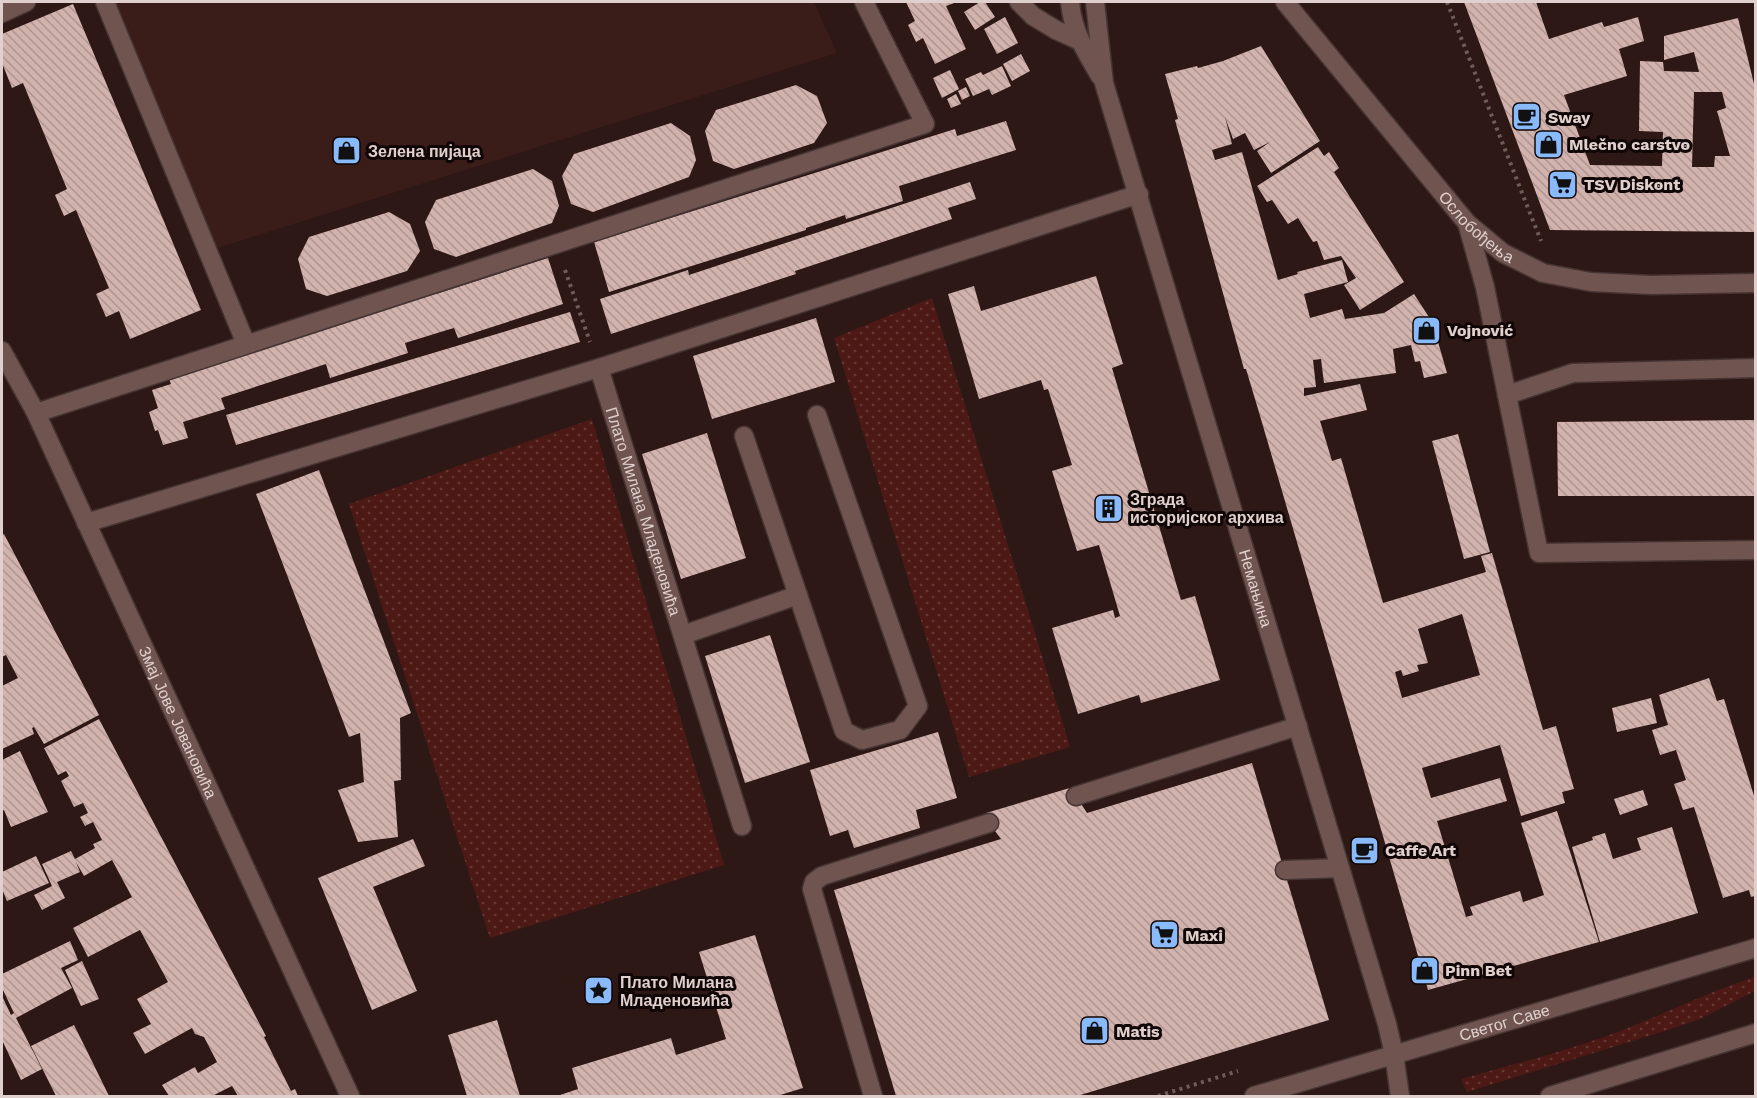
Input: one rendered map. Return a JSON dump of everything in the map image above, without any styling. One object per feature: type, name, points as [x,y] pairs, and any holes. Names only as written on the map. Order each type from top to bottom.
[{"type":"street","points":[[2,13],[26,2]]},
{"type":"street","points":[[105,2],[246,344]]},
{"type":"street","points":[[36,413],[925,124],[864,2]]},
{"type":"street","points":[[1019,2],[1033,16],[1078,40]]},
{"type":"street","points":[[1070,2],[1078,40],[1104,83]]},
{"type":"street","points":[[1095,2],[1104,83]]},
{"type":"street","name":"Ослобођења","points":[[1285,2],[1467,223],[1503,253],[1543,273],[1591,282],[1651,285],[1755,283]]},
{"type":"street","name":"Немањина","points":[[1104,83],[1387,1024],[1400,1096]]},
{"type":"street","points":[[86,523],[599,368],[1139,194]]},
{"type":"street","points":[[1467,223],[1485,287],[1539,553],[1755,550]]},
{"type":"street","name":"Змај Јове Јовановића","points":[[2,353],[36,413],[350,1096]]},
{"type":"street","name":"Плато Милана Младеновића","points":[[599,368],[742,826]]},
{"type":"street","points":[[1507,395],[1573,373],[1755,368]]},
{"type":"street","points":[[744,436],[844,730],[862,740],[900,730],[918,706],[817,416]]},
{"type":"street","points":[[682,635],[798,595]]},
{"type":"street","points":[[1076,796],[1298,726]]},
{"type":"street","points":[[873,1096],[812,889],[814,882],[822,876],[989,823]]},
{"type":"street","points":[[1285,870],[1340,868]]},
{"type":"street","name":"Светог Саве","points":[[1254,1096],[1755,948]]},
{"type":"street","points":[[1550,1096],[1755,1034]]},
{"type":"path","points":[[1447,2],[1541,242],[1552,244]]},
{"type":"path","points":[[556,244],[599,368]]},
{"type":"shaded area","name":"Зелена пијаца","points":[[107,2],[814,2],[837,53],[211,250]]},
{"type":"shaded area","points":[[932,298],[1070,747],[969,777],[834,338]]},
{"type":"shaded area","points":[[592,419],[724,865],[490,938],[349,504]]},
{"type":"shaded area","points":[[1755,977],[1755,991],[1700,1019],[1467,1092],[1461,1079],[1610,1035]]},
{"type":"building","points":[[906,2],[957,2],[946,6],[966,49],[935,64],[923,38],[916,42],[908,25],[915,21]]},
{"type":"building","points":[[980,2],[985,2],[995,17],[975,30],[964,12]]},
{"type":"building","points":[[1464,2],[1536,2],[1549,39],[1602,22],[1604,27],[1638,17],[1644,41],[1619,49],[1627,76],[1564,95],[1590,165],[1662,166],[1663,132],[1639,131],[1640,61],[1663,62],[1664,71],[1699,72],[1694,52],[1664,60],[1664,36],[1738,18],[1755,84],[1755,232],[1550,230]],"holes":[[[1694,92],[1722,92],[1726,108],[1717,111],[1730,156],[1715,156],[1714,167],[1692,167]]]},
{"type":"building","points":[[73,4],[201,310],[130,339],[119,311],[106,317],[96,294],[109,288],[76,210],[64,216],[55,195],[67,189],[23,83],[12,88],[2,63],[2,34]]},
{"type":"building","points":[[1005,17],[1018,43],[997,54],[984,29]]},
{"type":"building","points":[[1261,46],[1320,141],[1271,173],[1257,151],[1270,142],[1254,150],[1245,133],[1233,139],[1225,117],[1232,144],[1212,150],[1215,160],[1242,152],[1278,280],[1298,274],[1297,272],[1342,260],[1348,282],[1304,294],[1310,318],[1342,309],[1345,319],[1384,313],[1414,294],[1440,334],[1436,335],[1447,373],[1424,378],[1420,361],[1415,362],[1411,345],[1393,349],[1396,373],[1324,383],[1321,359],[1313,360],[1316,387],[1304,388],[1304,396],[1360,384],[1367,410],[1320,421],[1332,461],[1341,458],[1383,603],[1486,572],[1481,556],[1492,553],[1543,730],[1556,726],[1574,789],[1562,792],[1565,803],[1521,816],[1500,745],[1422,768],[1431,798],[1500,778],[1507,801],[1437,821],[1466,917],[1473,915],[1470,907],[1520,891],[1523,902],[1544,895],[1521,823],[1557,811],[1599,942],[1428,990],[1258,409],[1246,369],[1244,369],[1175,120],[1178,119],[1165,74],[1223,61]],"holes":[[[1462,614],[1480,675],[1402,698],[1395,672],[1401,670],[1403,676],[1419,671],[1417,665],[1428,663],[1418,629]]]},
{"type":"building","points":[[1021,54],[1030,71],[1012,81],[1003,64]]},
{"type":"building","points":[[1002,66],[1011,86],[992,95],[989,89],[973,96],[965,79],[981,72],[983,75]]},
{"type":"building","points":[[950,70],[959,89],[942,98],[933,78]]},
{"type":"building","points":[[796,85],[817,96],[827,123],[814,143],[734,169],[713,161],[705,131],[716,110]]},
{"type":"building","points":[[966,87],[970,96],[962,100],[958,91]]},
{"type":"building","points":[[956,94],[961,104],[951,108],[947,99]]},
{"type":"building","points":[[1006,121],[1016,150],[899,186],[903,201],[846,219],[845,215],[806,228],[806,230],[609,292],[594,242],[955,129],[957,136]]},
{"type":"building","points":[[671,123],[690,136],[696,160],[689,177],[593,212],[571,204],[562,176],[574,154]]},
{"type":"building","points":[[1318,147],[1324,156],[1329,152],[1339,168],[1334,172],[1404,282],[1360,310],[1344,285],[1356,278],[1341,256],[1324,260],[1317,241],[1313,242],[1298,218],[1288,224],[1272,200],[1267,202],[1257,186]]},
{"type":"building","points":[[533,169],[552,181],[559,206],[552,223],[456,257],[434,249],[425,222],[436,200]]},
{"type":"building","points":[[970,182],[976,199],[948,208],[952,219],[795,271],[796,274],[611,334],[600,299],[688,270],[689,275]]},
{"type":"building","points":[[389,212],[410,224],[420,251],[407,271],[327,296],[306,289],[298,259],[309,237]]},
{"type":"building","points":[[548,258],[563,304],[458,338],[454,328],[405,343],[408,353],[330,378],[326,364],[221,398],[225,409],[183,422],[188,438],[163,445],[158,430],[155,431],[149,412],[158,408],[152,390],[171,384],[169,379],[211,366],[210,363],[435,291],[436,294]]},
{"type":"building","name":"Зграда историјског архива","points":[[1096,276],[1123,364],[1112,368],[1181,600],[1195,596],[1220,680],[1141,703],[1139,695],[1078,714],[1052,628],[1113,610],[1115,618],[1120,616],[1099,545],[1077,551],[1052,471],[1072,465],[1048,389],[1044,390],[1041,380],[979,399],[948,294],[974,286],[981,311]]},
{"type":"building","points":[[570,312],[580,342],[236,445],[226,415]]},
{"type":"building","points":[[816,318],[835,382],[712,419],[693,356]]},
{"type":"building","points":[[1755,420],[1755,496],[1558,496],[1557,422]]},
{"type":"building","points":[[707,433],[746,558],[681,579],[642,454]]},
{"type":"building","points":[[1458,434],[1490,552],[1464,559],[1432,441]]},
{"type":"building","points":[[319,470],[411,713],[400,718],[401,780],[394,781],[398,837],[358,842],[338,790],[364,782],[360,733],[349,737],[256,494]]},
{"type":"building","points":[[4,534],[99,715],[44,744],[34,727],[32,728],[34,734],[2,749],[2,686],[18,678],[6,655],[2,657],[2,535]]},
{"type":"building","points":[[770,635],[810,762],[745,783],[705,656]]},
{"type":"building","points":[[1709,678],[1717,701],[1724,699],[1755,799],[1755,896],[1751,897],[1749,890],[1723,898],[1694,807],[1683,810],[1674,784],[1686,780],[1676,750],[1660,755],[1652,730],[1668,725],[1659,695]]},
{"type":"building","points":[[1651,698],[1657,723],[1617,732],[1612,708]]},
{"type":"building","points":[[99,719],[266,1036],[264,1037],[291,1091],[295,1089],[298,1096],[238,1096],[232,1086],[212,1096],[169,1096],[162,1085],[195,1067],[198,1073],[217,1062],[204,1037],[195,1034],[192,1028],[145,1054],[133,1033],[151,1024],[137,999],[168,982],[140,930],[88,957],[73,928],[132,897],[112,860],[84,876],[76,862],[80,872],[57,882],[65,898],[42,910],[34,895],[52,886],[42,864],[71,851],[75,859],[95,848],[93,844],[102,840],[93,822],[85,826],[80,817],[88,813],[83,803],[74,807],[61,781],[69,776],[66,771],[58,775],[44,748]]},
{"type":"building","points":[[938,732],[957,798],[916,810],[920,828],[854,848],[848,830],[830,836],[810,770]]},
{"type":"building","points":[[20,751],[48,812],[11,827],[4,810],[2,811],[2,760]]},
{"type":"building","points":[[1252,763],[1329,1020],[1077,1096],[896,1096],[834,890],[1001,839],[989,823],[986,813],[1073,787],[1087,813]]},
{"type":"building","points":[[1643,790],[1648,805],[1620,815],[1614,799]]},
{"type":"building","points":[[1672,827],[1698,913],[1600,942],[1572,847],[1605,833],[1613,859],[1641,850],[1637,838]]},
{"type":"building","points":[[413,839],[425,866],[373,887],[417,991],[372,1010],[318,878]]},
{"type":"building","points":[[36,856],[49,883],[7,901],[2,889],[2,872]]},
{"type":"building","points":[[755,935],[803,1088],[777,1096],[557,1096],[578,1089],[572,1068],[671,1038],[676,1055],[726,1039],[699,952]]},
{"type":"building","points":[[70,941],[78,960],[61,968],[72,988],[16,1018],[42,1069],[21,1080],[2,1040],[2,996],[11,1015],[14,1013],[2,988],[2,974]]},
{"type":"building","points":[[82,961],[99,999],[81,1006],[65,970]]},
{"type":"building","points":[[497,1020],[520,1096],[467,1096],[448,1035]]},
{"type":"building","points":[[74,1025],[109,1096],[56,1096],[31,1046]]},
{"type":"place","name":"Sway","points":[[1527,117]]},
{"type":"place","name":"Mlečno carstvo","points":[[1548,144]]},
{"type":"place","name":"Зелена пијаца","points":[[347,151]]},
{"type":"place","name":"TSV Diskont","points":[[1563,184]]},
{"type":"place","name":"Vojnović","points":[[1426,330]]},
{"type":"place","name":"Зграда историјског архива","points":[[1109,508]]},
{"type":"place","name":"Caffe Art","points":[[1364,850]]},
{"type":"place","name":"Maxi","points":[[1164,935]]},
{"type":"place","name":"Pinn Bet","points":[[1424,970]]},
{"type":"place","name":"Плато Милана Младеновића","points":[[599,991]]},
{"type":"place","name":"Matis","points":[[1095,1031]]}]
